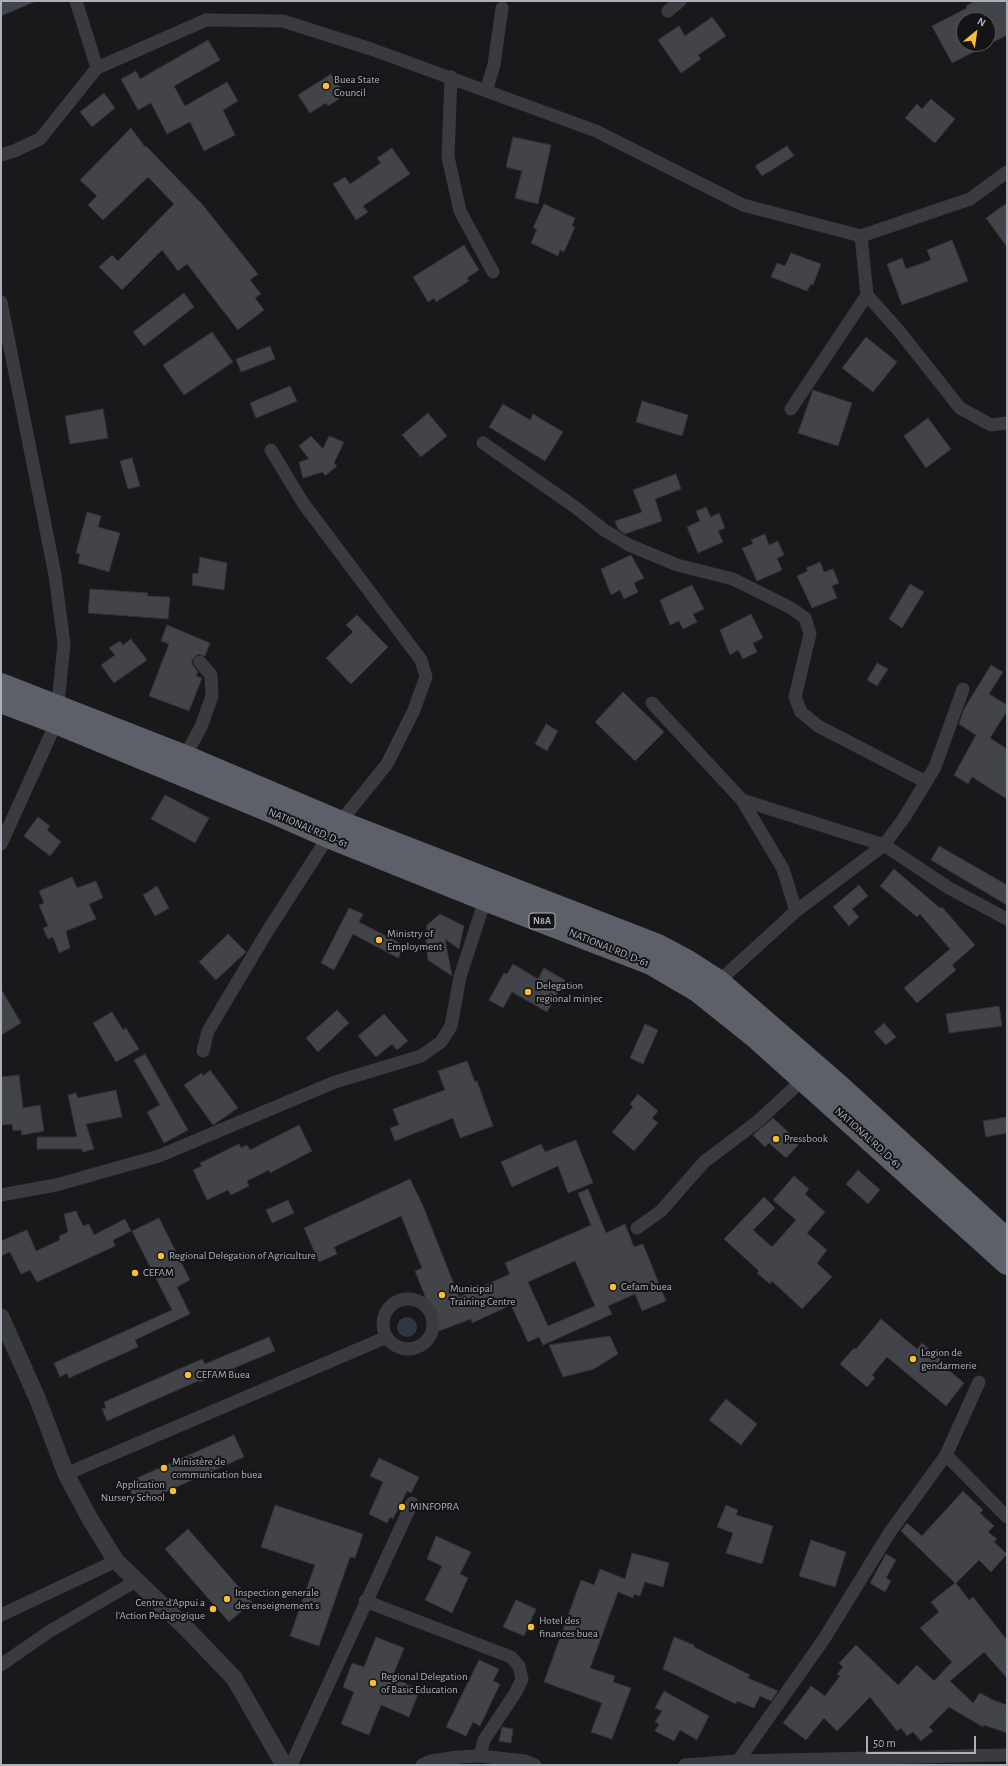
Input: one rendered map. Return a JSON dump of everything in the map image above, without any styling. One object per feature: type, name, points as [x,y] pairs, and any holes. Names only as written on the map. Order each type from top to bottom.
[{"type":"highway","name":"NATIONAL RD. D-61","points":[[1,684],[58,715],[269,810],[334,830],[658,945],[688,961],[719,981],[810,1073],[1007,1264]]},
{"type":"highway","name":"NATIONAL RD. D-61","points":[[1,702],[58,715],[185,756],[334,830],[485,900],[651,964],[697,991],[757,1039],[810,1073],[840,1086],[1007,1239]]},
{"type":"street","points":[[76,1],[97,68]]},
{"type":"street","points":[[668,11],[680,1]]},
{"type":"street","points":[[486,91],[494,65],[502,8]]},
{"type":"street","points":[[1,155],[14,151],[40,139],[97,68],[206,20],[283,21],[371,49],[450,77],[596,132],[743,205],[861,236],[970,199],[1007,172]]},
{"type":"street","points":[[450,77],[448,157],[460,211],[493,272]]},
{"type":"street","points":[[791,409],[866,295],[861,236]]},
{"type":"street","points":[[866,295],[900,331],[960,408],[991,424],[1007,423]]},
{"type":"street","points":[[1,302],[55,575],[64,644],[58,715],[1,844]]},
{"type":"street","points":[[483,442],[575,507],[604,530],[629,545],[677,565],[733,579],[791,608],[805,618],[810,634],[795,697],[801,712],[818,726],[926,782]]},
{"type":"street","points":[[203,1051],[208,1031],[267,932],[334,830],[387,764],[414,710],[426,677],[421,660],[303,503],[271,450]]},
{"type":"street","points":[[185,756],[201,727],[212,696],[211,675],[200,662]]},
{"type":"street","points":[[719,981],[796,911],[884,844],[904,818],[935,767],[946,742],[963,689]]},
{"type":"street","points":[[652,703],[742,800],[783,868],[796,911]]},
{"type":"street","points":[[742,800],[884,844],[949,888],[1007,919]]},
{"type":"street","points":[[1,1195],[56,1185],[159,1156],[335,1082],[421,1056],[441,1042],[451,1026],[460,977],[485,900]]},
{"type":"street","points":[[637,1228],[661,1211],[704,1162],[757,1122],[810,1073]]},
{"type":"street","points":[[1,1317],[6,1339],[38,1400],[66,1474],[90,1519],[116,1561],[187,1629],[234,1678],[284,1765]]},
{"type":"street","points":[[66,1474],[387,1337]]},
{"type":"street","points":[[738,1761],[824,1640],[890,1532],[946,1455],[979,1382]]},
{"type":"street","points":[[946,1455],[1007,1517]]},
{"type":"street","points":[[291,1765],[365,1601],[412,1503]]},
{"type":"street","points":[[1,1615],[116,1561]]},
{"type":"street","points":[[1,1665],[50,1631],[136,1581]]},
{"type":"street","points":[[365,1601],[510,1657],[519,1666],[522,1680],[516,1692],[484,1740],[480,1756]]},
{"type":"street","points":[[422,1765],[431,1761],[458,1757],[480,1756],[525,1761],[535,1765]]},
{"type":"street","points":[[685,1765],[738,1761],[837,1762],[1007,1756]]},
{"type":"shaded area","points":[[407,1317],[414,1320],[417,1327],[414,1334],[407,1337],[400,1334],[397,1327],[400,1320]]},
{"type":"building","points":[[1,1],[36,1],[1,16]]},
{"type":"building","points":[[975,1],[1007,1],[1007,35],[996,41],[996,12],[959,12],[967,8],[966,6]]},
{"type":"building","points":[[956,14],[956,52],[974,52],[952,63],[932,26]]},
{"type":"building","points":[[712,17],[726,36],[698,55],[701,59],[681,73],[658,40],[679,26],[685,36]]},
{"type":"building","points":[[208,40],[220,60],[174,86],[185,106],[227,82],[238,101],[223,110],[235,135],[204,151],[190,122],[167,134],[151,103],[138,110],[121,79],[136,71],[140,79]]},
{"type":"building","name":"Buea State Council","points":[[331,74],[343,92],[337,96],[339,99],[328,106],[326,103],[310,113],[298,95]]},
{"type":"building","points":[[104,93],[115,108],[92,127],[80,112]]},
{"type":"building","points":[[931,99],[955,119],[935,143],[905,118],[917,104],[922,109]]},
{"type":"building","points":[[131,128],[145,147],[146,146],[202,204],[258,274],[250,280],[261,294],[255,298],[264,310],[238,330],[187,264],[178,271],[162,250],[122,290],[99,267],[112,255],[118,261],[174,204],[148,177],[103,220],[88,205],[97,196],[80,180]]},
{"type":"building","points":[[513,137],[551,145],[538,204],[515,198],[522,171],[506,167]]},
{"type":"building","points":[[787,146],[794,156],[762,176],[755,166]]},
{"type":"building","points":[[392,148],[410,174],[363,206],[368,212],[356,220],[333,184],[345,177],[350,184],[381,163],[377,158]]},
{"type":"building","points":[[1007,203],[1007,247],[986,218]]},
{"type":"building","points":[[544,204],[575,218],[572,226],[575,227],[564,252],[560,250],[558,256],[531,243],[537,229],[533,228]]},
{"type":"building","points":[[952,240],[968,281],[902,305],[887,264],[902,258],[906,269],[931,260],[927,250]]},
{"type":"building","points":[[464,245],[479,270],[467,278],[469,281],[436,302],[434,298],[428,302],[413,277]]},
{"type":"building","points":[[791,253],[821,264],[813,285],[811,284],[807,291],[771,277],[777,263],[785,266]]},
{"type":"building","points":[[184,293],[194,307],[144,346],[133,332]]},
{"type":"building","points":[[212,332],[233,362],[184,395],[163,365]]},
{"type":"building","points":[[866,337],[897,362],[873,392],[842,368]]},
{"type":"building","points":[[270,346],[275,359],[241,372],[236,359]]},
{"type":"building","points":[[290,386],[297,401],[256,418],[250,403]]},
{"type":"building","points":[[813,390],[852,403],[838,446],[798,433]]},
{"type":"building","points":[[642,401],[688,415],[682,436],[636,422]]},
{"type":"building","points":[[503,404],[530,420],[533,414],[563,432],[545,461],[489,427]]},
{"type":"building","points":[[103,409],[108,438],[70,444],[65,416]]},
{"type":"building","points":[[428,413],[447,436],[421,457],[402,435]]},
{"type":"building","points":[[928,418],[951,449],[926,468],[904,436]]},
{"type":"building","points":[[311,436],[323,449],[329,436],[344,442],[334,463],[337,466],[325,476],[323,472],[303,478],[299,462],[309,459],[299,446]]},
{"type":"building","points":[[132,458],[140,486],[128,489],[120,461]]},
{"type":"building","points":[[676,474],[681,489],[655,499],[662,521],[625,534],[618,529],[615,521],[642,512],[633,490]]},
{"type":"building","points":[[706,507],[711,517],[719,513],[725,528],[718,531],[723,542],[698,553],[687,527],[700,521],[696,511]]},
{"type":"building","points":[[87,512],[101,516],[98,527],[120,533],[109,572],[78,563],[80,554],[76,553]]},
{"type":"building","points":[[765,534],[769,545],[778,541],[784,555],[777,558],[782,570],[757,581],[742,548],[753,544],[751,540]]},
{"type":"building","points":[[631,555],[644,578],[634,583],[638,592],[624,599],[620,590],[611,595],[601,569]]},
{"type":"building","points":[[200,557],[227,563],[224,590],[192,585],[193,573],[198,574]]},
{"type":"building","points":[[820,562],[824,572],[833,569],[839,583],[832,586],[837,598],[812,608],[797,576],[808,571],[806,568]]},
{"type":"building","points":[[910,584],[924,592],[902,628],[889,619]]},
{"type":"building","points":[[692,585],[704,609],[693,614],[697,622],[683,629],[679,621],[670,625],[660,600]]},
{"type":"building","points":[[90,589],[148,593],[147,596],[170,597],[168,619],[88,613]]},
{"type":"building","points":[[751,614],[763,638],[753,643],[757,652],[743,659],[738,650],[730,655],[720,630]]},
{"type":"building","points":[[357,615],[388,647],[351,684],[326,658],[353,632],[346,625]]},
{"type":"building","points":[[167,625],[210,643],[205,656],[198,654],[192,660],[192,664],[198,672],[196,676],[202,678],[189,711],[149,696],[169,644],[161,641]]},
{"type":"building","points":[[131,639],[147,660],[114,683],[101,665],[115,655],[109,648],[120,641],[123,645]]},
{"type":"building","points":[[877,663],[888,669],[877,686],[867,680]]},
{"type":"building","points":[[991,665],[1003,672],[989,694],[1007,705],[1007,711],[990,738],[1007,749],[1007,799],[972,777],[968,784],[954,775],[976,735],[959,724],[964,709]]},
{"type":"building","points":[[623,692],[664,732],[635,761],[595,722]]},
{"type":"building","points":[[546,724],[558,731],[547,751],[535,744]]},
{"type":"building","points":[[165,795],[209,818],[195,843],[151,819]]},
{"type":"building","points":[[38,817],[50,826],[47,830],[61,842],[50,856],[24,836]]},
{"type":"building","points":[[939,846],[1007,885],[1007,905],[931,860]]},
{"type":"building","points":[[894,869],[940,908],[942,907],[975,945],[952,965],[956,970],[917,1003],[904,988],[950,949],[920,914],[917,917],[880,886]]},
{"type":"building","points":[[72,877],[77,888],[96,881],[103,898],[89,904],[96,919],[66,931],[70,948],[59,953],[53,937],[48,939],[43,928],[48,926],[39,905],[44,903],[39,891]]},
{"type":"building","points":[[859,885],[868,896],[852,909],[859,917],[849,926],[833,907]]},
{"type":"building","points":[[157,886],[169,908],[155,916],[143,895]]},
{"type":"building","name":"Ministry of Employment","points":[[349,908],[363,914],[359,922],[405,946],[398,958],[353,934],[334,970],[321,963]]},
{"type":"building","points":[[440,914],[464,926],[459,949],[445,939],[452,976],[428,960],[426,943],[427,925]]},
{"type":"building","points":[[228,934],[246,952],[216,980],[199,962]]},
{"type":"building","points":[[513,964],[538,979],[544,968],[565,980],[547,1012],[512,992],[503,1008],[489,1000],[504,973],[507,974]]},
{"type":"building","points":[[1,989],[21,1023],[1,1035]]},
{"type":"building","points":[[999,1006],[1002,1026],[949,1033],[946,1014]]},
{"type":"building","points":[[337,1010],[349,1023],[318,1052],[306,1038]]},
{"type":"building","points":[[112,1012],[123,1030],[126,1028],[139,1049],[116,1062],[93,1023]]},
{"type":"building","points":[[384,1014],[408,1041],[397,1050],[392,1044],[376,1057],[358,1036]]},
{"type":"building","points":[[884,1023],[896,1037],[886,1045],[874,1032]]},
{"type":"building","points":[[645,1024],[658,1030],[643,1064],[630,1058]]},
{"type":"building","points":[[145,1054],[188,1130],[164,1143],[147,1112],[160,1105],[134,1060]]},
{"type":"building","points":[[467,1061],[475,1082],[477,1081],[493,1126],[460,1138],[453,1118],[395,1141],[390,1128],[399,1125],[393,1109],[445,1090],[438,1071]]},
{"type":"building","points":[[210,1070],[238,1108],[213,1125],[184,1085],[202,1073],[203,1076]]},
{"type":"building","points":[[19,1075],[23,1108],[40,1105],[44,1131],[22,1135],[21,1130],[13,1131],[12,1124],[1,1125],[1,1077]]},
{"type":"building","points":[[116,1090],[122,1117],[86,1124],[94,1149],[83,1152],[81,1149],[37,1149],[37,1137],[77,1137],[68,1095],[76,1093],[78,1098]]},
{"type":"building","points":[[638,1094],[658,1111],[652,1118],[658,1123],[634,1151],[612,1132],[633,1107],[630,1104]]},
{"type":"building","points":[[1007,1117],[1007,1133],[986,1137],[983,1121]]},
{"type":"building","name":"Pressbook","points":[[773,1118],[800,1143],[786,1158],[769,1143],[765,1147],[753,1135]]},
{"type":"building","points":[[299,1125],[312,1151],[270,1173],[269,1170],[247,1181],[249,1186],[231,1195],[228,1190],[207,1200],[193,1170],[202,1166],[200,1163],[239,1144],[241,1148],[247,1145],[250,1150]]},
{"type":"building","points":[[576,1140],[593,1183],[568,1193],[558,1166],[512,1187],[501,1162],[541,1144],[545,1152]]},
{"type":"building","points":[[858,1170],[880,1190],[868,1204],[846,1184]]},
{"type":"building","points":[[794,1176],[809,1189],[805,1194],[825,1212],[807,1233],[827,1250],[817,1263],[832,1277],[802,1309],[772,1281],[770,1284],[757,1273],[759,1271],[724,1239],[764,1197],[775,1208],[753,1230],[772,1247],[796,1220],[773,1200]]},
{"type":"building","points":[[410,1179],[423,1206],[459,1297],[510,1274],[505,1263],[591,1225],[578,1193],[588,1189],[606,1233],[625,1224],[634,1247],[643,1244],[666,1301],[642,1311],[635,1294],[608,1306],[612,1314],[543,1345],[539,1337],[528,1342],[511,1305],[472,1323],[471,1319],[439,1331],[415,1271],[422,1268],[401,1216],[334,1247],[337,1254],[319,1262],[304,1228]],"holes":[[[575,1261],[595,1306],[548,1326],[528,1282]]]},
{"type":"building","points":[[288,1200],[294,1213],[272,1223],[266,1210]]},
{"type":"building","points":[[76,1211],[83,1226],[89,1224],[94,1235],[125,1219],[131,1231],[113,1240],[115,1246],[37,1282],[30,1270],[21,1274],[10,1252],[1,1256],[1,1241],[27,1230],[36,1251],[60,1240],[59,1236],[68,1232],[64,1214]]},
{"type":"building","points":[[159,1218],[190,1280],[177,1287],[190,1314],[135,1340],[138,1347],[69,1378],[67,1373],[60,1377],[54,1363],[172,1310],[132,1231]]},
{"type":"building","points":[[881,1319],[917,1349],[922,1343],[941,1360],[939,1362],[964,1383],[946,1406],[887,1357],[872,1375],[875,1378],[867,1387],[840,1364],[854,1348],[856,1349]]},
{"type":"building","points":[[610,1336],[618,1354],[594,1369],[563,1377],[549,1345]]},
{"type":"building","points":[[269,1337],[275,1351],[200,1382],[200,1380],[107,1421],[102,1409],[106,1408],[104,1402],[202,1359],[205,1364]]},
{"type":"building","points":[[726,1399],[757,1424],[741,1445],[709,1420]]},
{"type":"building","points":[[234,1435],[244,1457],[147,1500],[145,1496],[134,1500],[128,1485],[138,1481],[137,1478]]},
{"type":"building","points":[[379,1458],[419,1477],[411,1493],[407,1491],[393,1519],[390,1517],[387,1523],[369,1514],[383,1482],[370,1476]]},
{"type":"building","points":[[963,1491],[983,1510],[980,1513],[994,1526],[988,1532],[997,1539],[994,1542],[1007,1554],[991,1572],[979,1560],[956,1583],[969,1600],[973,1597],[1007,1640],[1007,1678],[984,1652],[950,1681],[973,1703],[980,1693],[1007,1705],[1007,1733],[984,1725],[983,1727],[949,1707],[929,1727],[933,1731],[921,1741],[913,1732],[907,1736],[901,1728],[897,1731],[870,1697],[837,1731],[824,1718],[806,1740],[783,1723],[811,1686],[825,1696],[840,1676],[837,1674],[843,1667],[839,1663],[856,1645],[898,1685],[917,1665],[934,1681],[952,1662],[920,1628],[939,1612],[931,1602],[955,1583],[901,1531],[907,1523],[922,1536]]},
{"type":"building","points":[[275,1505],[363,1534],[355,1558],[350,1557],[319,1646],[290,1636],[315,1565],[261,1547]]},
{"type":"building","points":[[726,1505],[738,1510],[736,1515],[773,1526],[762,1564],[726,1553],[733,1533],[717,1527]]},
{"type":"building","points":[[188,1529],[252,1602],[229,1622],[165,1549]]},
{"type":"building","points":[[436,1536],[471,1552],[460,1574],[468,1578],[452,1613],[425,1600],[442,1566],[427,1559]]},
{"type":"building","points":[[811,1540],[846,1552],[835,1587],[799,1576]]},
{"type":"building","points":[[632,1553],[669,1563],[663,1587],[645,1582],[640,1596],[634,1594],[633,1598],[618,1592],[590,1668],[615,1676],[613,1682],[631,1688],[612,1739],[591,1732],[602,1703],[544,1682],[581,1580],[594,1585],[600,1569],[625,1579]]},
{"type":"building","points":[[886,1554],[896,1560],[886,1578],[891,1581],[885,1592],[870,1583]]},
{"type":"building","points":[[516,1600],[536,1609],[524,1636],[503,1627]]},
{"type":"building","name":"Regional Delegation of Basic Education","points":[[376,1637],[404,1648],[392,1678],[420,1689],[409,1717],[381,1705],[369,1735],[341,1724],[354,1692],[343,1687],[352,1663],[364,1667]]},
{"type":"building","points":[[674,1637],[694,1645],[694,1647],[750,1675],[748,1678],[778,1691],[771,1701],[760,1696],[754,1708],[737,1701],[736,1704],[663,1669]]},
{"type":"building","points":[[479,1660],[499,1669],[493,1681],[500,1684],[480,1726],[473,1722],[466,1736],[446,1727]]},
{"type":"building","points":[[664,1691],[709,1716],[697,1740],[680,1730],[674,1741],[655,1731],[659,1724],[655,1722],[662,1711],[655,1708]]},
{"type":"building","points":[[502,1727],[513,1729],[511,1743],[499,1741]]},
{"type":"place","name":"Buea State Council","points":[[326,86]]},
{"type":"place","name":"Ministry of Employment","points":[[379,940]]},
{"type":"place","name":"Delegation regional minjec","points":[[528,992]]},
{"type":"place","name":"Pressbook","points":[[776,1139]]},
{"type":"place","name":"Regional Delegation of Agriculture","points":[[161,1256]]},
{"type":"place","name":"CEFAM","points":[[135,1273]]},
{"type":"place","name":"Cefam buea","points":[[613,1287]]},
{"type":"place","name":"Municipal Training Centre","points":[[442,1295]]},
{"type":"place","name":"Legion de gendarmerie","points":[[913,1359]]},
{"type":"place","name":"CEFAM Buea","points":[[188,1375]]},
{"type":"place","name":"Ministère de communication buea","points":[[164,1468]]},
{"type":"place","name":"Application Nursery School","points":[[173,1491]]},
{"type":"place","name":"MINFOPRA","points":[[402,1507]]},
{"type":"place","name":"Inspection generale des enseignement s","points":[[227,1599]]},
{"type":"place","name":"Centre d'Appui a l'Action Pedagogique","points":[[213,1609]]},
{"type":"place","name":"Hotel des finances buea","points":[[531,1627]]},
{"type":"place","name":"Regional Delegation of Basic Education","points":[[373,1683]]}]
